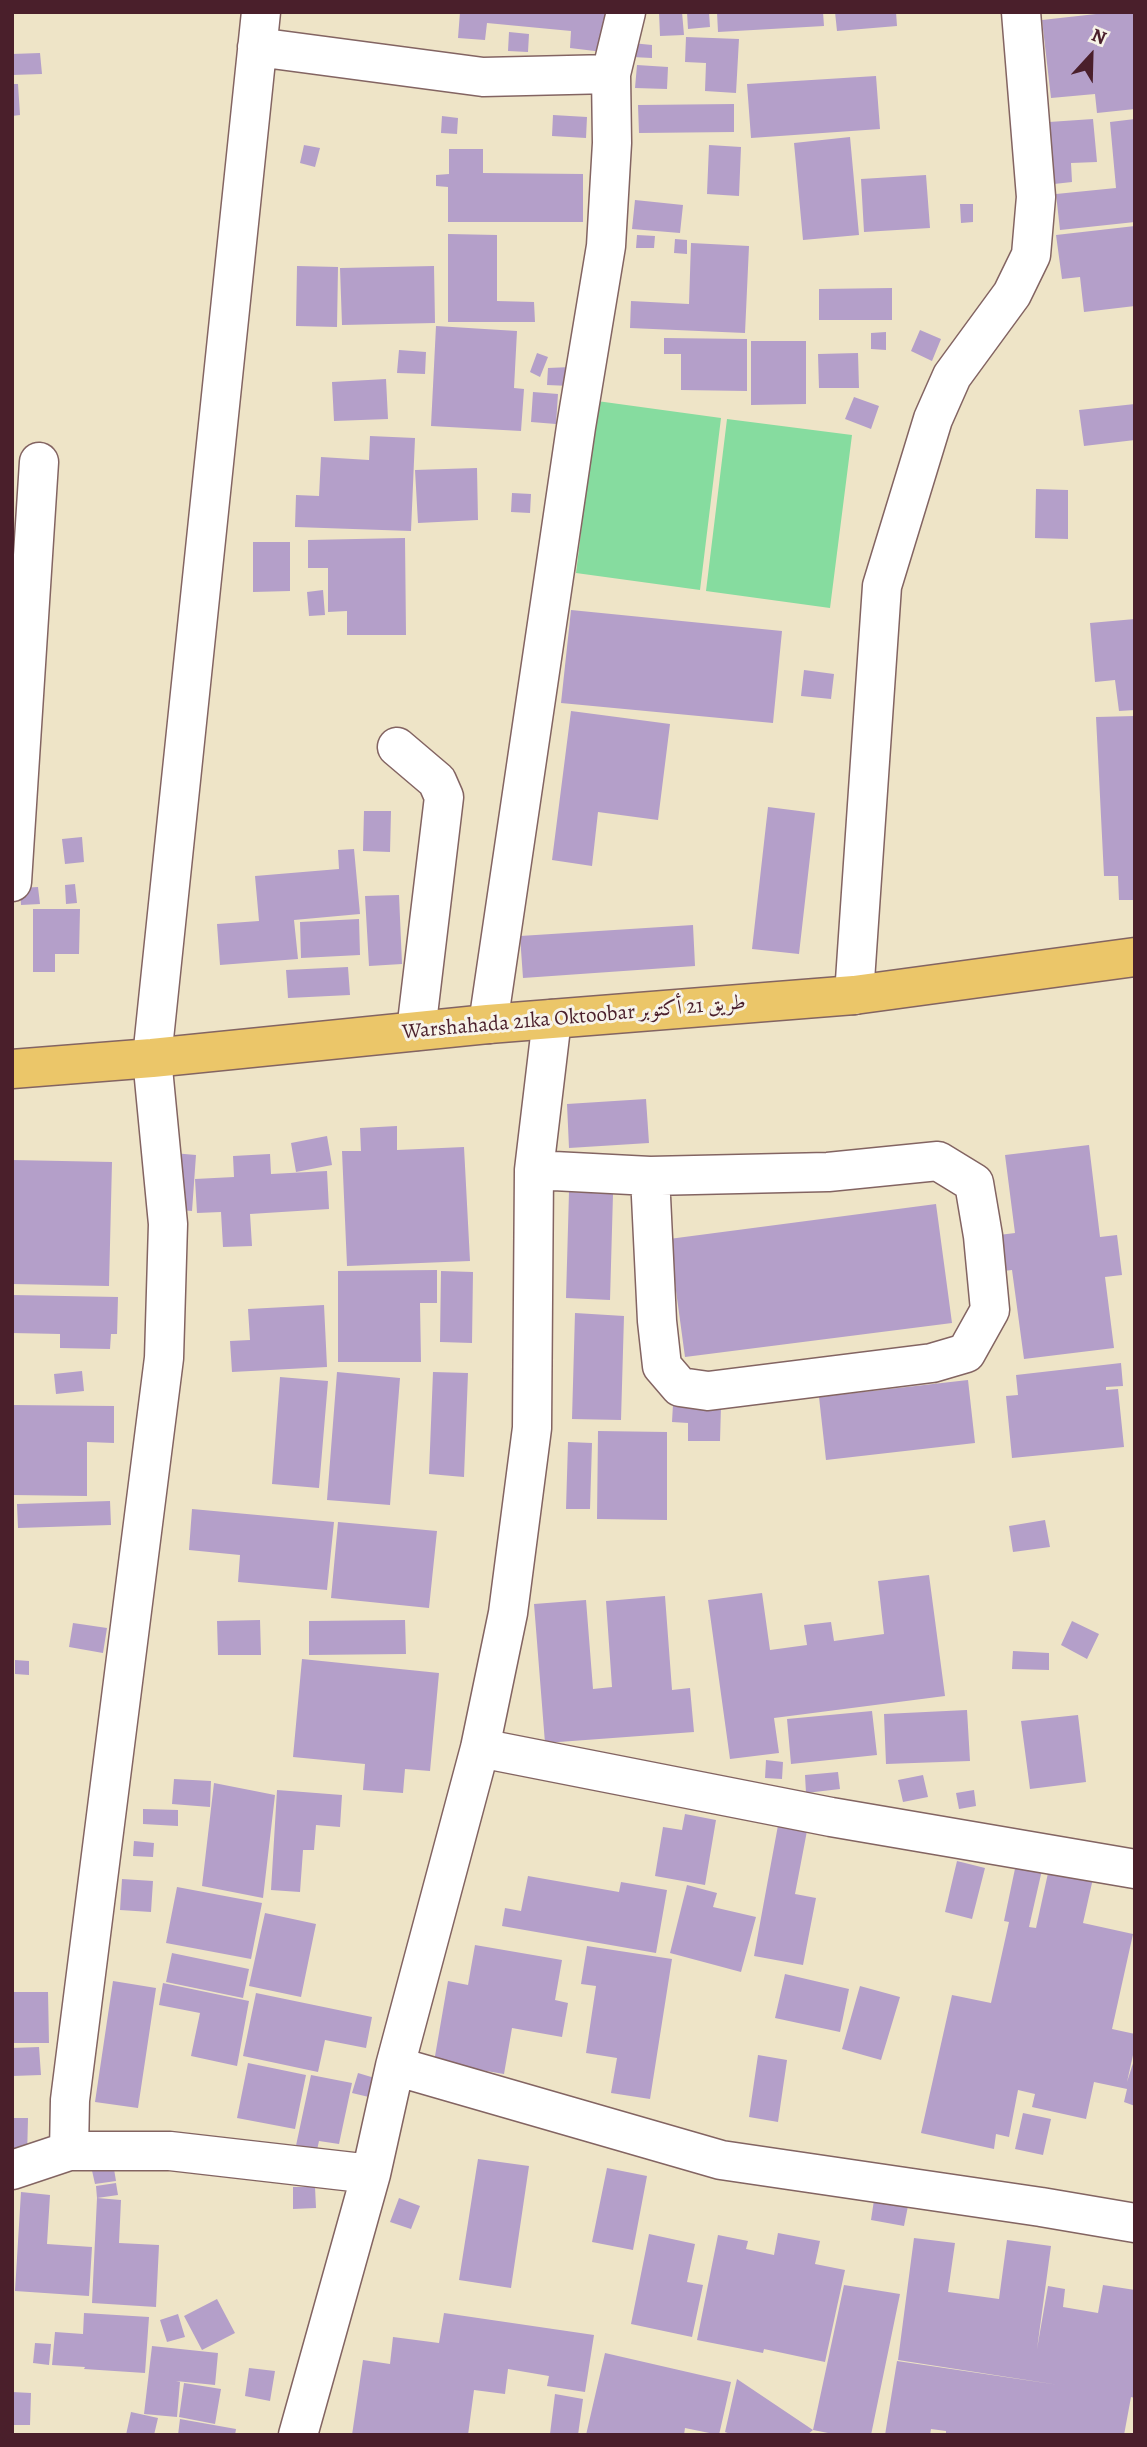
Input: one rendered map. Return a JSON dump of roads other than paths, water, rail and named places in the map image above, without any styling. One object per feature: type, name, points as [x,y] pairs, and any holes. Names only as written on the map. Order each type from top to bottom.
[{"type":"main road","name":"Warshahada 21ka Oktoobar طريق 21 أكتوبر","points":[[12,1069],[152,1058],[488,1024],[854,995],[1135,957]]},
{"type":"street","points":[[488,1024],[576,427],[606,246],[612,143],[611,74],[626,12]]},
{"type":"street","points":[[854,995],[882,586],[933,419],[952,376],[1012,294],[1031,255],[1036,197],[1021,12]]},
{"type":"street","points":[[69,2151],[70,2100],[164,1358],[168,1224],[152,1058],[259,30],[483,77],[611,74]]},
{"type":"street","points":[[12,882],[39,462]]},
{"type":"street","points":[[397,747],[437,781],[444,797],[416,1031]]},
{"type":"street","points":[[298,2435],[371,2174],[395,2066],[480,1748],[509,1614],[532,1428],[534,1170],[552,1019]]},
{"type":"street","points":[[534,1170],[650,1177],[828,1171],[938,1161],[974,1183],[983,1236],[990,1310],[966,1353],[932,1363],[708,1391],[680,1387],[662,1366],[657,1321],[650,1177]]},
{"type":"street","points":[[480,1748],[831,1817],[1135,1869]]},
{"type":"street","points":[[395,2066],[721,2160],[1135,2223]]},
{"type":"street","points":[[12,2169],[69,2151],[170,2151],[371,2174]]}]
